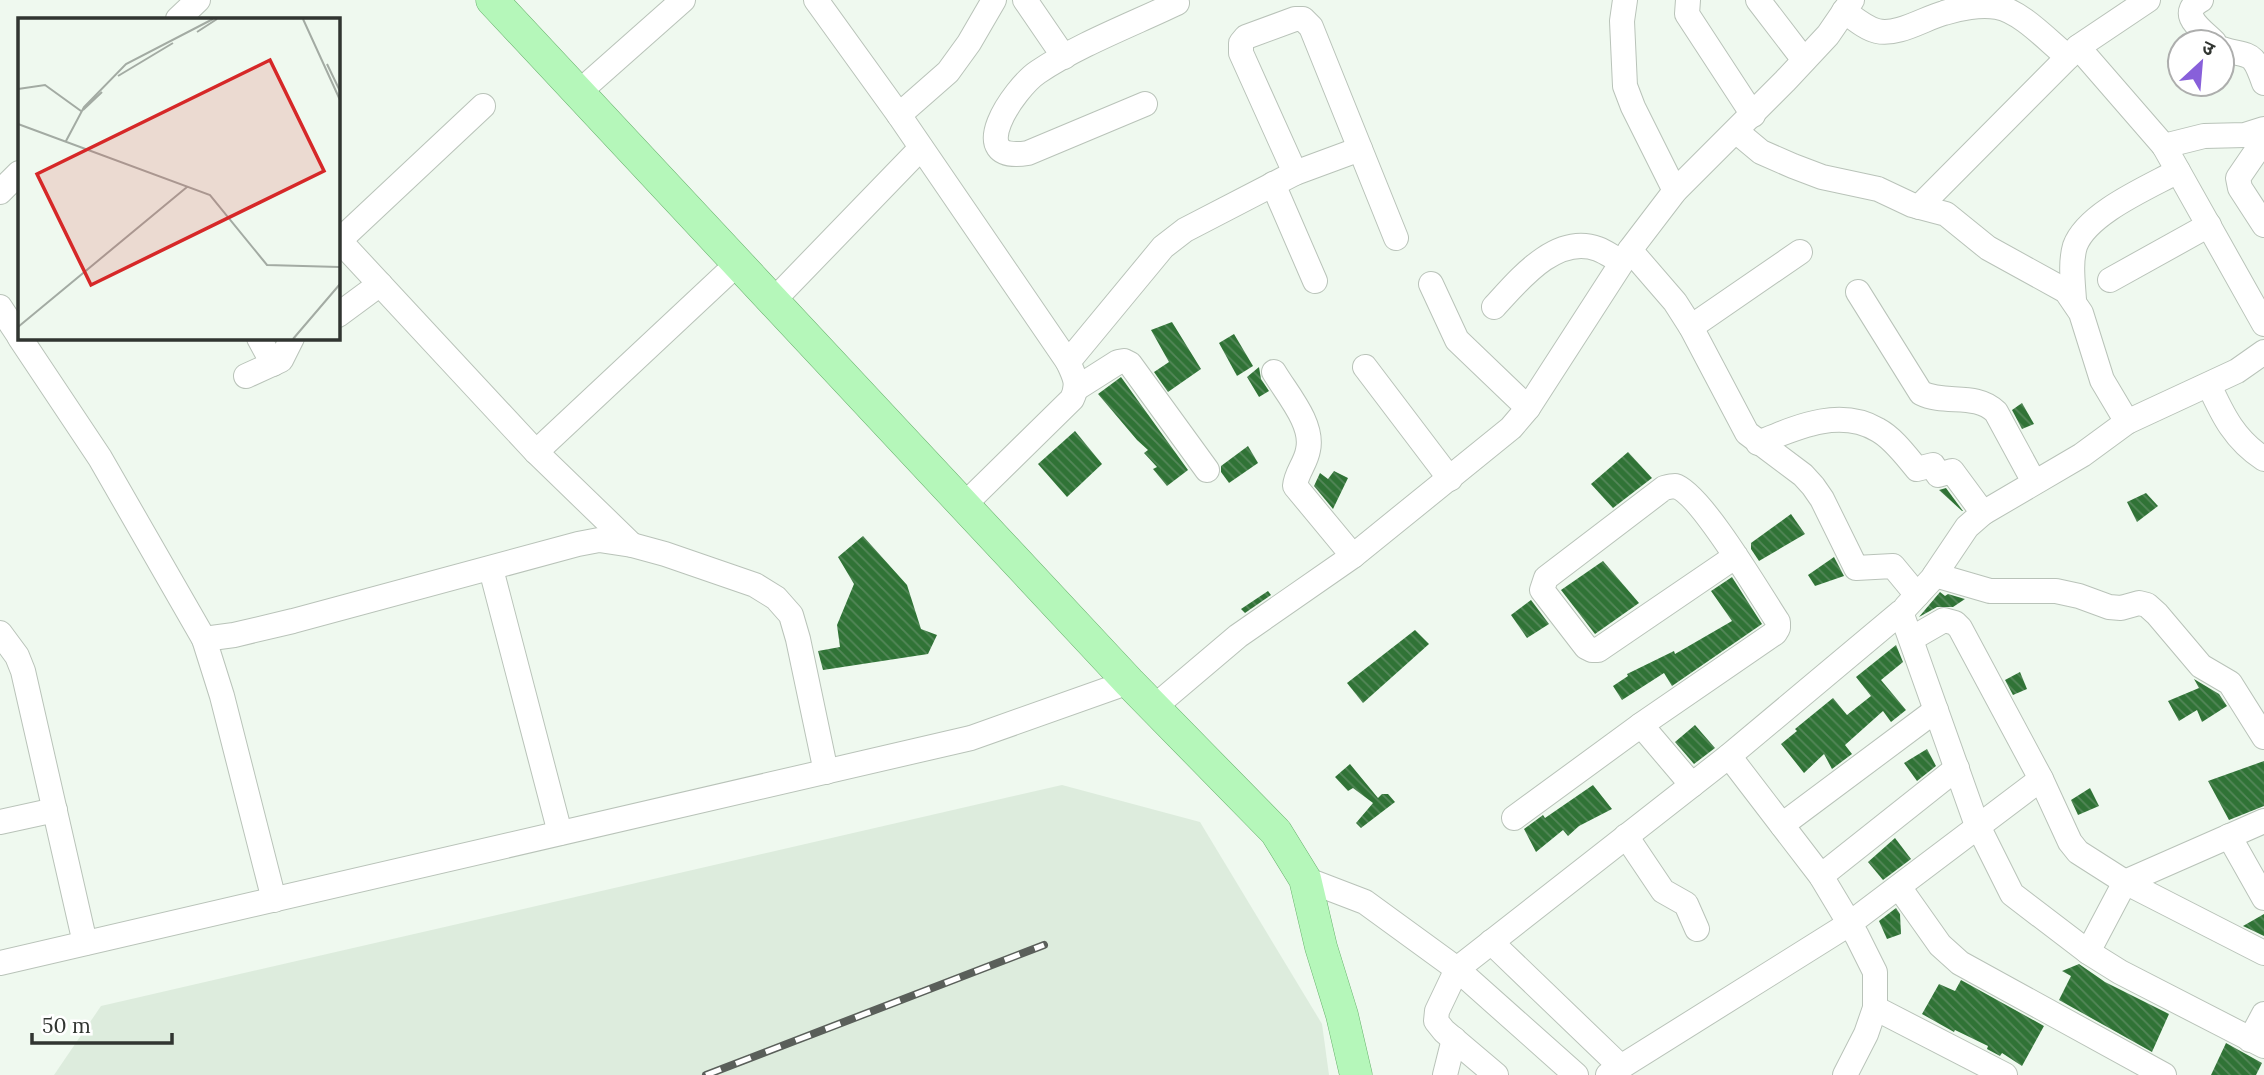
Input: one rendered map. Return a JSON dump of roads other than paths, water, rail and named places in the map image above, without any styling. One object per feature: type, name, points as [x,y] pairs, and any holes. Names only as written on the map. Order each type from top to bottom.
[{"type":"main road","points":[[492,0],[1153,708],[1276,832],[1305,878],[1356,1075]]},
{"type":"street","points":[[179,18],[198,0]]},
{"type":"street","points":[[579,93],[683,0]]},
{"type":"street","points":[[816,0],[899,115],[1068,362],[1076,379],[1077,388],[1072,399],[964,505]]},
{"type":"street","points":[[899,115],[948,72],[994,0]]},
{"type":"street","points":[[1025,0],[1064,57]]},
{"type":"street","points":[[1625,0],[1622,21],[1625,86],[1675,191]]},
{"type":"street","points":[[1688,0],[1687,14],[1761,152],[1822,177],[1878,189],[1919,207],[1936,209],[1955,219],[1988,248],[2058,286],[2074,300],[2081,313],[2102,380],[2127,422]]},
{"type":"street","points":[[1758,0],[1804,60]]},
{"type":"street","points":[[1919,207],[2073,52],[2148,0]]},
{"type":"street","points":[[1145,104],[1028,153],[1007,154],[998,149],[994,142],[995,133],[1018,92],[1038,72],[1177,3]]},
{"type":"street","points":[[2189,4],[2192,20],[2200,28]]},
{"type":"street","points":[[1153,708],[1238,636],[1353,556],[1511,428],[1528,408],[1626,256],[1675,191],[1745,123],[1828,35],[1848,6],[1868,27],[1884,31],[1946,12],[1998,7],[2014,14],[2073,52],[2164,146],[2264,324]]},
{"type":"street","points":[[1315,281],[1284,178],[1241,52],[1241,43],[1246,37],[1295,19],[1303,19],[1311,27],[1396,238]]},
{"type":"street","points":[[2236,52],[2252,58],[2264,83]]},
{"type":"street","points":[[340,238],[483,106]]},
{"type":"street","points":[[2164,146],[2204,136],[2245,135],[2264,129]]},
{"type":"street","points":[[2264,140],[2238,178],[2239,188],[2264,225]]},
{"type":"street","points":[[773,301],[921,148]]},
{"type":"street","points":[[1068,362],[1163,247],[1185,229],[1284,178],[1360,149]]},
{"type":"street","points":[[2074,300],[2074,250],[2081,236],[2111,207],[2178,171]]},
{"type":"street","points":[[0,192],[18,174]]},
{"type":"street","points":[[2110,280],[2209,225]]},
{"type":"street","points":[[340,242],[536,452],[632,545]]},
{"type":"street","points":[[1494,307],[1530,268],[1557,252],[1586,246],[1626,256],[1675,302],[1691,327],[1739,420],[1758,443],[1803,475],[1813,486],[1856,568],[1893,566],[1909,604],[1910,639],[1979,827],[2012,894],[2088,952],[2120,972],[2257,1043],[2264,1014]]},
{"type":"street","points":[[1691,327],[1800,252]]},
{"type":"street","points":[[536,452],[738,263]]},
{"type":"street","points":[[340,314],[380,284]]},
{"type":"street","points":[[1431,284],[1457,340],[1528,408]]},
{"type":"street","points":[[1858,292],[1921,393],[1929,397],[1979,401],[1988,405],[1996,412],[2034,482]]},
{"type":"street","points":[[0,307],[18,334]]},
{"type":"street","points":[[22,340],[100,458],[204,639],[222,696],[274,900]]},
{"type":"street","points":[[260,340],[273,364]]},
{"type":"street","points":[[246,376],[273,364],[285,354],[291,340]]},
{"type":"street","points":[[1496,1075],[1436,1021],[1437,1011],[1457,969],[1729,756],[1909,604],[1935,575],[1967,527],[1983,513],[2082,455],[2127,422],[2209,385],[2264,352]]},
{"type":"street","points":[[1077,388],[1118,362],[1130,364],[1207,470]]},
{"type":"street","points":[[1365,367],[1450,479]]},
{"type":"street","points":[[1274,372],[1305,423],[1309,436],[1307,456],[1295,486],[1353,556]]},
{"type":"street","points":[[2209,385],[2231,429],[2250,450],[2264,459]]},
{"type":"street","points":[[1758,443],[1807,423],[1831,420],[1867,425],[1881,431],[1917,469],[1933,465],[1938,475],[1952,471],[1983,513]]},
{"type":"street","points":[[1514,818],[1641,725],[1775,633],[1778,628],[1778,622],[1736,556],[1720,532],[1682,489],[1671,486],[1664,488],[1546,578],[1542,590],[1586,647],[1592,650],[1598,649],[1736,556]]},
{"type":"street","points":[[204,639],[293,621],[599,540],[632,545],[755,585],[776,598],[791,615],[826,772]]},
{"type":"street","points":[[491,569],[560,833]]},
{"type":"street","points":[[1935,575],[1990,591],[2056,591],[2109,607],[2121,608],[2140,603],[2147,605],[2201,666],[2230,683],[2264,737]]},
{"type":"street","points":[[1910,639],[1944,620],[1955,623],[2040,779],[2070,842],[2078,852],[2125,882],[2264,953]]},
{"type":"street","points":[[0,634],[17,656],[23,671],[85,943]]},
{"type":"street","points":[[0,963],[971,738],[1129,682]]},
{"type":"street","points":[[1782,825],[1936,710]]},
{"type":"street","points":[[1641,725],[1692,785]]},
{"type":"street","points":[[1729,756],[1821,876],[1875,972],[1875,1008],[1866,1034],[1845,1075]]},
{"type":"street","points":[[1821,876],[1957,768]]},
{"type":"street","points":[[1491,942],[1615,1071],[1849,924],[2040,779]]},
{"type":"street","points":[[0,822],[55,810]]},
{"type":"street","points":[[2088,952],[2125,882],[2264,821]]},
{"type":"street","points":[[1626,836],[1663,891],[1686,904],[1696,929]]},
{"type":"street","points":[[2229,836],[2264,898]]},
{"type":"street","points":[[1305,878],[1365,902],[1457,969],[1576,1075]]},
{"type":"street","points":[[1899,887],[1940,945],[1959,963],[2164,1075]]},
{"type":"street","points":[[1875,1008],[1990,1072]]},
{"type":"street","points":[[1445,1075],[1454,1039]]},
{"type":"railway","points":[[706,1075],[1044,945]]}]
